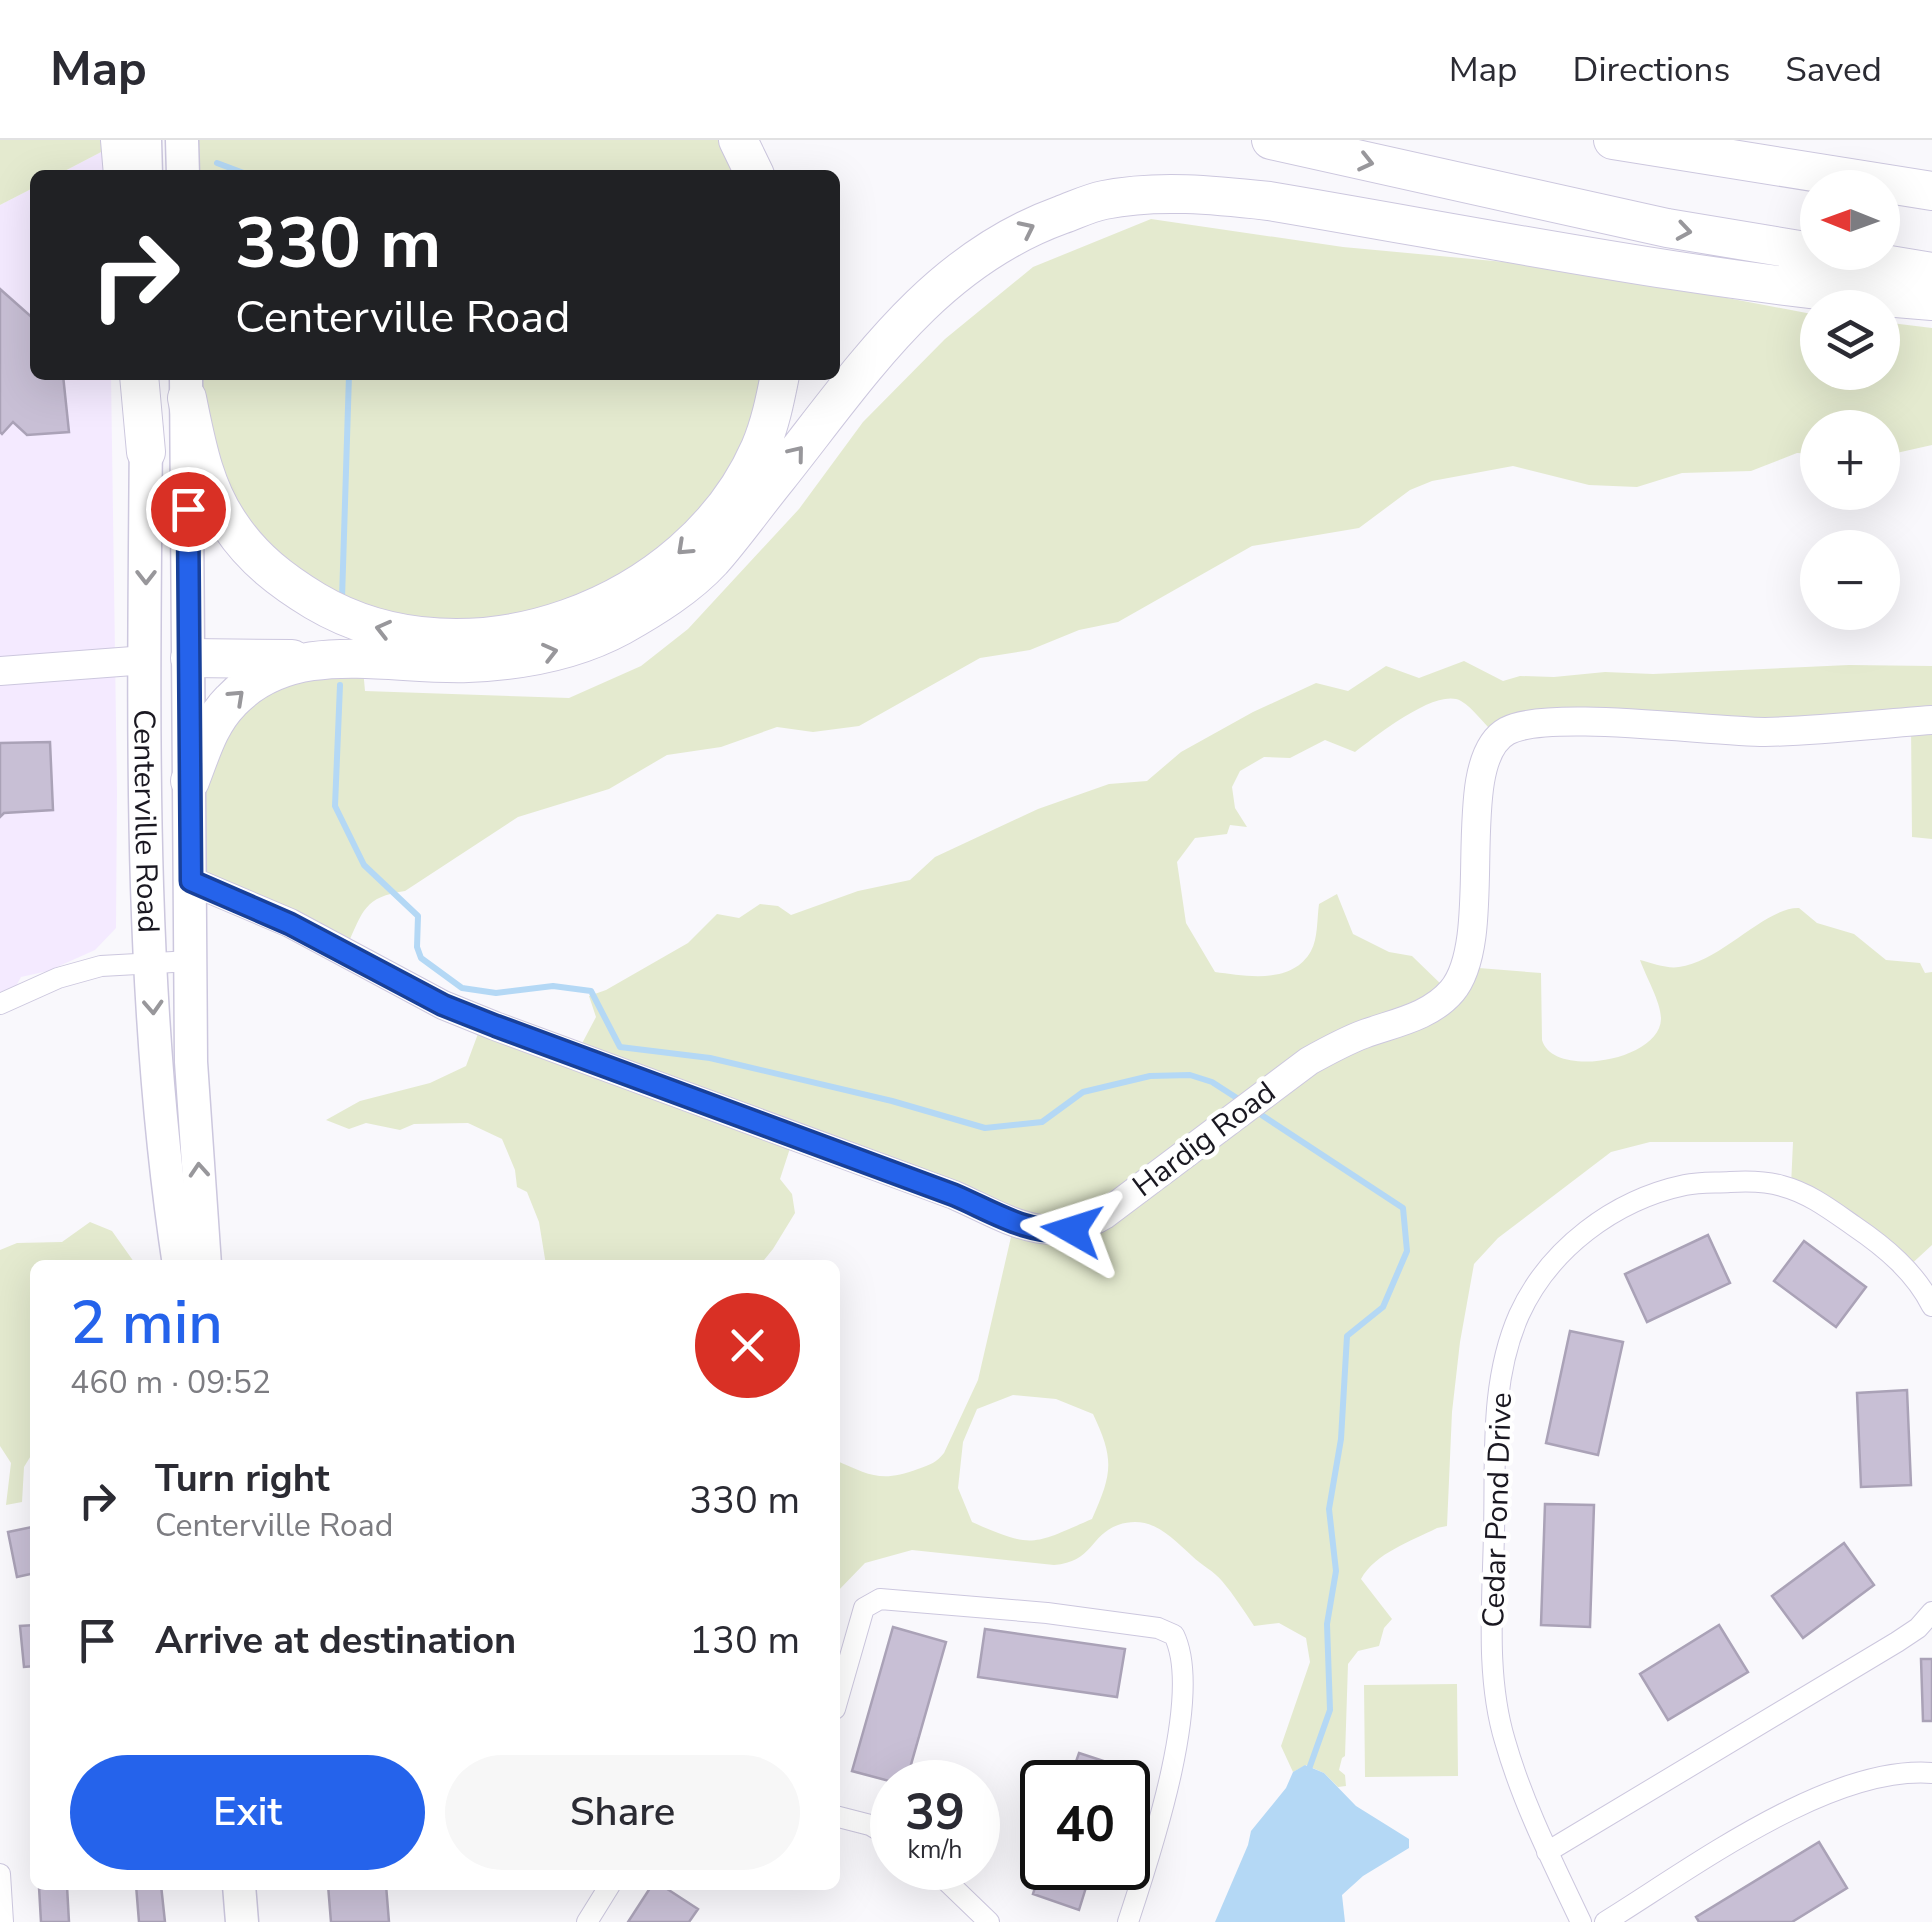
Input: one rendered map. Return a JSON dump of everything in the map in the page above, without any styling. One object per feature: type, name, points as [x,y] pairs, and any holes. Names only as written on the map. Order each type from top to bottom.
[{"type":"highway","points":[[120,140],[123,170]]},
{"type":"highway","points":[[738,140],[753,170]]},
{"type":"highway","points":[[1271,140],[1649,225],[1932,272]]},
{"type":"highway","points":[[1628,142],[1932,191]]},
{"type":"highway","points":[[190,658],[464,664],[514,660],[564,648],[616,629],[664,600],[710,562],[904,319],[944,282],[990,248],[1042,222],[1102,200],[1213,194],[1682,270],[1853,295],[1932,301]]},
{"type":"highway","points":[[143,380],[146,452]]},
{"type":"highway","points":[[187,386],[200,460],[214,496],[230,525],[256,558],[286,584],[329,609],[370,626],[420,638],[471,639],[577,616],[631,590],[675,557],[713,520],[740,484],[760,449],[779,380]]},
{"type":"highway","points":[[190,781],[212,725],[230,701],[254,681],[280,668],[314,659]]},
{"type":"main road","points":[[146,140],[146,170]]},
{"type":"main road","points":[[182,140],[183,170]]},
{"type":"main road","name":"Centerville Road","points":[[187,386],[191,1062],[204,1260]]},
{"type":"main road","name":"Centerville Road","points":[[146,452],[151,964],[157,1087],[178,1260]]},
{"type":"main road","points":[[146,660],[190,658]]},
{"type":"main road","points":[[239,1890],[242,1922]]},
{"type":"street","points":[[0,671],[146,660]]},
{"type":"street","name":"Hardig Road","points":[[191,881],[306,932],[443,1005],[954,1195],[996,1216],[1030,1228],[1060,1232],[1091,1223],[1255,1099],[1334,1047],[1415,1017],[1444,1000],[1455,988],[1464,973],[1470,946],[1479,798],[1486,756],[1496,740],[1510,729],[1546,722],[1767,732],[1932,720]]},
{"type":"street","points":[[0,1004],[58,978],[100,966],[191,960]]},
{"type":"street","name":"Cedar Pond Drive","points":[[1580,1922],[1518,1783],[1496,1698],[1492,1610],[1494,1454],[1499,1390],[1518,1317],[1549,1264],[1582,1233],[1618,1210],[1685,1185],[1744,1181],[1782,1185],[1808,1195],[1876,1240],[1914,1276],[1932,1306]]},
{"type":"street","points":[[840,1692],[864,1608],[880,1599],[1048,1613],[1158,1628],[1174,1635],[1183,1663],[1174,1762],[1128,1922]]},
{"type":"street","points":[[1548,1852],[1898,1642],[1932,1612]]},
{"type":"street","points":[[1604,1922],[1802,1803],[1874,1778],[1932,1772]]},
{"type":"street","points":[[840,1817],[870,1825]]},
{"type":"street","points":[[0,1874],[3,1922]]},
{"type":"street","points":[[587,1922],[607,1890]]},
{"type":"street","points":[[956,1890],[989,1922]]},
{"type":"shaded area","points":[[105,150],[107,170],[67,170]]},
{"type":"shaded area","points":[[30,190],[30,380],[111,380],[117,792],[116,928],[95,950],[48,971],[21,977],[16,986],[0,992],[0,205]]},
{"type":"green space","points":[[0,140],[103,140],[105,150],[67,170],[30,170],[30,190],[0,205]]},
{"type":"green space","points":[[183,140],[738,140],[754,170],[183,170]]},
{"type":"green space","points":[[1151,219],[1343,247],[1569,268],[1800,312],[1800,390],[1900,390],[1900,324],[1932,328],[1932,445],[1900,452],[1900,410],[1800,410],[1800,453],[1751,471],[1682,473],[1637,487],[1589,485],[1513,466],[1432,481],[1410,490],[1359,528],[1252,546],[1118,622],[1079,630],[1030,650],[980,658],[859,726],[813,732],[777,727],[721,747],[667,755],[609,789],[518,817],[405,891],[373,902],[347,946],[189,869],[189,826],[251,681],[363,669],[365,691],[569,698],[641,666],[688,629],[799,509],[863,422],[945,339],[1033,267]]},
{"type":"green space","points":[[189,380],[778,380],[720,510],[541,625],[396,628],[234,533]]},
{"type":"green space","points":[[1464,661],[1503,681],[1520,676],[1605,672],[1932,666],[1932,839],[1912,837],[1911,724],[1496,735],[1465,704],[1450,699],[1421,707],[1355,752],[1325,740],[1290,758],[1264,757],[1240,771],[1232,787],[1235,808],[1247,827],[1230,825],[1227,834],[1195,838],[1177,862],[1186,923],[1215,972],[1267,976],[1303,962],[1313,946],[1319,904],[1337,894],[1353,934],[1389,952],[1412,956],[1445,988],[1466,967],[1541,973],[1542,1040],[1550,1052],[1584,1062],[1626,1054],[1656,1034],[1660,1012],[1640,960],[1670,967],[1695,963],[1786,910],[1799,908],[1817,923],[1854,934],[1886,960],[1920,963],[1925,973],[1932,972],[1932,1245],[1906,1269],[1791,1186],[1793,1142],[1650,1142],[1611,1152],[1498,1238],[1474,1264],[1460,1342],[1452,1412],[1447,1526],[1385,1555],[1361,1579],[1392,1619],[1384,1628],[1379,1646],[1358,1651],[1348,1664],[1345,1756],[1339,1770],[1345,1775],[1346,1786],[1338,1787],[1324,1773],[1306,1765],[1293,1772],[1281,1746],[1310,1662],[1306,1638],[1279,1623],[1254,1626],[1219,1577],[1150,1525],[1118,1525],[1077,1559],[1054,1565],[912,1550],[865,1563],[840,1589],[840,1462],[866,1473],[894,1476],[926,1466],[944,1453],[978,1380],[1014,1224],[794,1136],[780,1179],[792,1194],[795,1213],[764,1260],[545,1260],[539,1222],[527,1192],[517,1187],[515,1170],[502,1139],[468,1123],[414,1124],[400,1130],[366,1123],[349,1129],[326,1120],[360,1101],[430,1083],[466,1066],[482,1023],[578,1051],[596,1017],[589,996],[688,943],[717,914],[739,918],[760,904],[778,906],[791,915],[858,891],[910,880],[935,857],[1038,809],[1109,784],[1147,781],[1181,752],[1316,683],[1348,691],[1386,666],[1419,678]],"holes":[[[1013,1395],[1056,1399],[1093,1414],[1105,1443],[1108,1467],[1092,1519],[1032,1540],[1008,1537],[972,1522],[958,1488],[963,1442],[977,1409]]]},
{"type":"green space","points":[[90,1222],[112,1231],[133,1260],[30,1260],[30,1457],[24,1467],[22,1502],[6,1505],[11,1463],[0,1446],[0,1250],[17,1243],[62,1242]]},
{"type":"green space","points":[[1457,1684],[1458,1776],[1365,1777],[1364,1685]]},
{"type":"water","points":[[1305,1765],[1324,1773],[1356,1806],[1409,1839],[1409,1848],[1363,1876],[1342,1895],[1345,1922],[1215,1922],[1251,1831],[1286,1788],[1293,1772]]},
{"type":"building","points":[[0,289],[30,316],[30,380],[64,380],[69,432],[27,435],[13,422],[0,432]]},
{"type":"building","points":[[50,742],[53,810],[4,813],[0,817],[0,743]]},
{"type":"building","points":[[1708,1235],[1730,1283],[1647,1322],[1625,1274]]},
{"type":"building","points":[[1804,1241],[1866,1287],[1836,1327],[1774,1281]]},
{"type":"building","points":[[1570,1331],[1623,1342],[1598,1455],[1546,1443]]},
{"type":"building","points":[[1907,1390],[1911,1485],[1861,1487],[1857,1393]]},
{"type":"building","points":[[1545,1504],[1594,1505],[1590,1627],[1541,1625]]},
{"type":"building","points":[[30,1527],[30,1574],[17,1577],[8,1532]]},
{"type":"building","points":[[1844,1543],[1874,1585],[1803,1638],[1772,1596]]},
{"type":"building","points":[[30,1625],[30,1666],[24,1667],[20,1626]]},
{"type":"building","points":[[1719,1625],[1748,1672],[1668,1720],[1640,1674]]},
{"type":"building","points":[[893,1627],[946,1642],[912,1760],[870,1760],[870,1776],[852,1771]]},
{"type":"building","points":[[985,1629],[1125,1649],[1117,1697],[978,1677]]},
{"type":"building","points":[[1921,1659],[1932,1659],[1932,1721],[1923,1721]]},
{"type":"building","points":[[1079,1753],[1100,1760],[1077,1760]]},
{"type":"building","points":[[1819,1842],[1847,1888],[1792,1922],[1699,1922],[1696,1917]]},
{"type":"building","points":[[39,1890],[67,1890],[69,1922],[41,1922]]},
{"type":"building","points":[[136,1890],[162,1890],[165,1922],[139,1922]]},
{"type":"building","points":[[328,1890],[386,1890],[389,1922],[331,1922]]},
{"type":"building","points":[[649,1890],[669,1890],[698,1909],[689,1922],[628,1922]]},
{"type":"building","points":[[1034,1890],[1085,1890],[1079,1910],[1033,1894]]},
{"type":"waterway","points":[[217,163],[236,170]]},
{"type":"waterway","points":[[342,599],[349,380]]},
{"type":"waterway","points":[[340,685],[335,806],[364,865],[418,916],[417,947],[421,958],[462,988],[496,993],[553,986],[591,991],[620,1047],[710,1058],[892,1101],[985,1128],[1042,1122],[1083,1092],[1150,1076],[1190,1075],[1212,1082],[1243,1102]]},
{"type":"waterway","points":[[1257,1112],[1403,1208],[1407,1251],[1383,1307],[1347,1336],[1341,1439],[1329,1509],[1336,1571],[1327,1624],[1330,1710],[1309,1769]]},
{"type":"route","points":[[188,509],[191,881],[290,924],[443,1005],[496,1026],[954,1195],[996,1216],[1050,1232],[1072,1230]]}]
